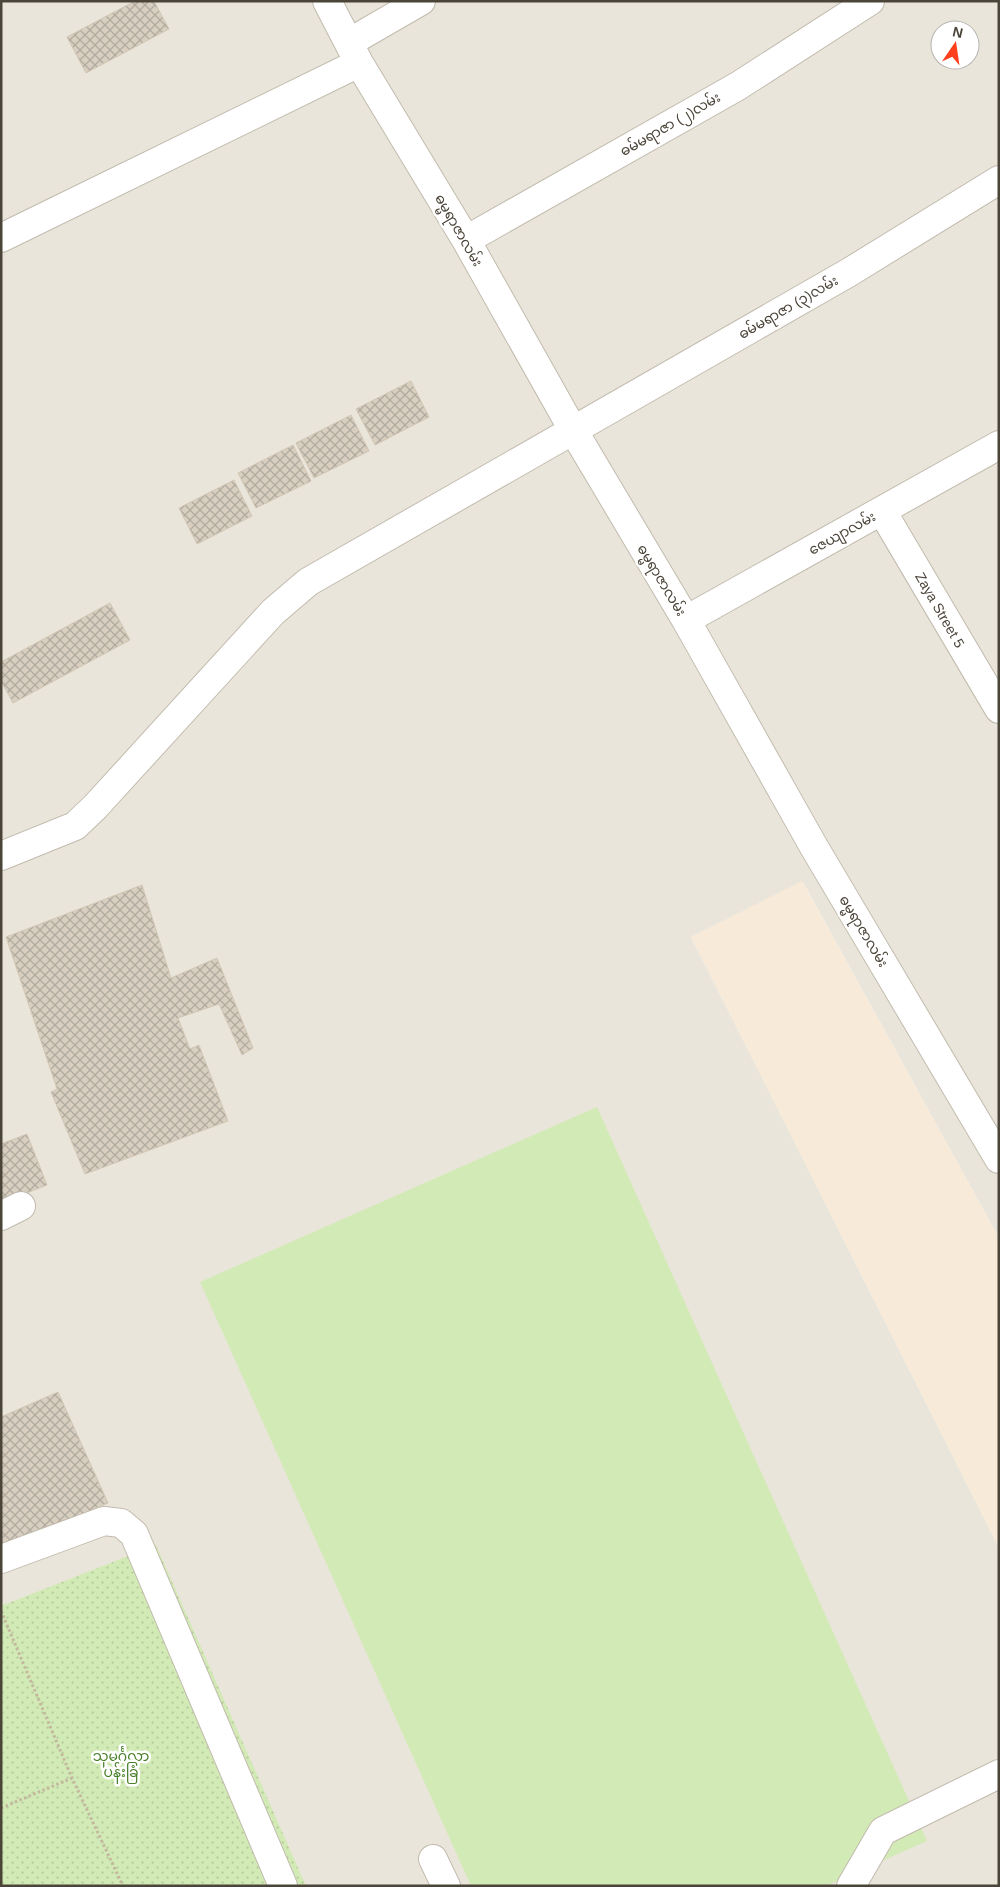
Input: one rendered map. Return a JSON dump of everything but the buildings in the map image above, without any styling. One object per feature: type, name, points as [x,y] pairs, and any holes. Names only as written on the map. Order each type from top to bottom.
[{"type":"street","name":"ဓမ္မရာဇာလမ်း","points":[[327,1],[354,52],[466,240],[573,430],[686,620],[814,847],[999,1159]]},
{"type":"street","points":[[1,238],[354,52],[421,1]]},
{"type":"street","name":"ဓမ်မရာဇာ (၂)လမ်း","points":[[466,240],[738,86],[870,1]]},
{"type":"street","name":"ဓမ်မရာဇာ (၃)လမ်း","points":[[1,856],[75,826],[95,807],[273,612],[308,582],[848,273],[999,180]]},
{"type":"street","name":"ဇေယျာလမ်း","points":[[686,620],[999,446]]},
{"type":"street","name":"Zaya Street 5","points":[[882,511],[999,709]]},
{"type":"street","points":[[1,1560],[104,1521],[122,1523],[134,1534],[283,1886]]},
{"type":"street","points":[[851,1886],[883,1831],[999,1774]]},
{"type":"street","points":[[433,1859],[446,1886]]},
{"type":"path","points":[[1,1611],[72,1778],[123,1886]]},
{"type":"path","points":[[1,1808],[72,1778]]},
{"type":"shaded area","points":[[1,1],[999,1],[999,1238],[803,882],[691,937],[999,1548],[999,1886],[1,1886]]},
{"type":"shaded area","points":[[802,881],[999,1238],[999,1548],[691,937]]},
{"type":"green space","points":[[597,1107],[927,1841],[826,1886],[471,1886],[200,1282]]},
{"type":"green space","name":"သုမင်္ဂလာ ပန်းခြံ","points":[[156,1545],[306,1886],[1,1886],[1,1606]]}]
